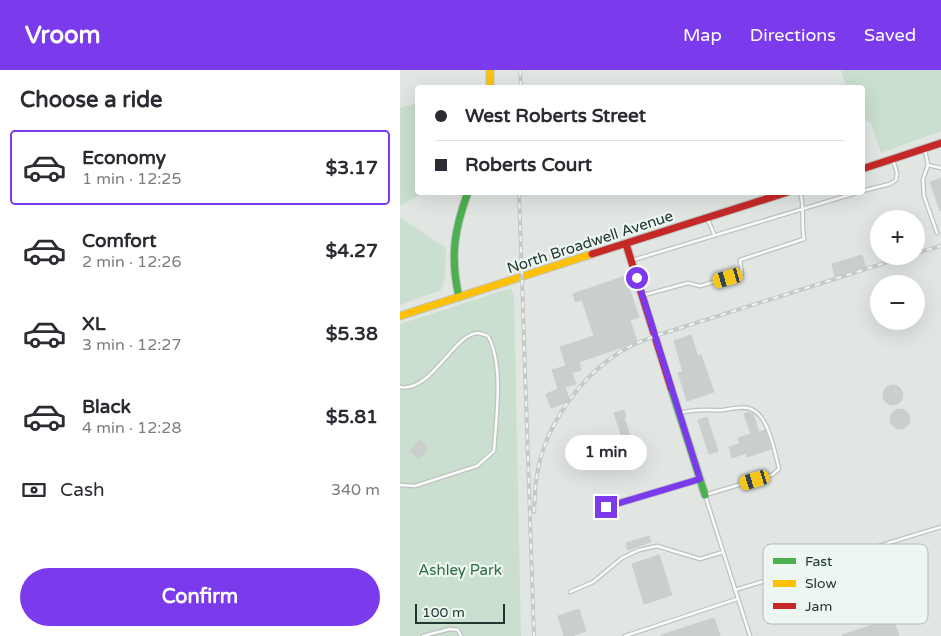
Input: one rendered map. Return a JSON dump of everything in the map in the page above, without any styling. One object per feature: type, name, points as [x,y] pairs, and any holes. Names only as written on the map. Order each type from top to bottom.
[{"type":"main road","points":[[490,70],[490,85]]},
{"type":"main road","points":[[865,167],[941,143]]},
{"type":"main road","points":[[458,297],[453,264],[453,248],[458,223],[467,195]]},
{"type":"main road","name":"North Broadwell Avenue","points":[[400,316],[779,195]]},
{"type":"main road","points":[[626,244],[705,495]]},
{"type":"street","points":[[606,507],[700,479]]},
{"type":"lane","points":[[925,148],[928,165],[923,179],[924,196],[937,233]]},
{"type":"lane","points":[[865,191],[890,184],[896,180],[897,174],[892,159]]},
{"type":"lane","points":[[928,165],[941,168]]},
{"type":"lane","points":[[642,295],[688,283],[700,286],[742,274],[740,260],[804,239],[801,224],[804,208],[801,195]]},
{"type":"lane","points":[[631,261],[714,234],[847,195]]},
{"type":"lane","points":[[707,218],[714,234]]},
{"type":"lane","points":[[400,387],[417,384],[429,377],[466,337],[477,333],[488,336],[495,348],[498,399],[494,451],[477,466],[415,486],[400,485]]},
{"type":"lane","points":[[679,414],[694,409],[720,410],[744,408],[754,410],[766,424],[779,469],[772,475],[705,495],[750,636]]},
{"type":"lane","points":[[885,544],[941,527]]},
{"type":"lane","points":[[570,592],[593,582],[622,558],[638,550],[657,546],[700,559],[722,552]]},
{"type":"lane","points":[[735,590],[763,581]]},
{"type":"lane","points":[[625,636],[737,599]]},
{"type":"lane","points":[[423,636],[458,630],[461,636]]},
{"type":"green space","points":[[841,70],[941,70],[941,131],[881,153],[872,125],[865,120],[865,85],[845,85]]},
{"type":"green space","points":[[415,104],[415,195],[420,195],[400,206],[400,108]]},
{"type":"green space","points":[[400,217],[446,248],[445,277],[441,290],[400,305]]},
{"type":"green space","name":"Ashley Park","points":[[511,288],[514,297],[521,636],[400,636],[400,324]]},
{"type":"building","points":[[941,178],[941,210],[940,211],[930,182]]},
{"type":"building","points":[[862,255],[866,268],[835,277],[832,264]]},
{"type":"building","points":[[625,276],[639,317],[630,320],[637,342],[579,362],[581,370],[572,373],[576,384],[565,387],[570,401],[551,408],[546,394],[558,389],[552,370],[566,366],[560,347],[594,336],[582,300],[575,302],[573,294]]},
{"type":"building","points":[[691,335],[698,357],[701,355],[714,392],[687,401],[678,373],[683,372],[674,341]]},
{"type":"building","points":[[893,385],[900,388],[903,395],[900,402],[893,405],[886,402],[883,395],[886,388]]},
{"type":"building","points":[[900,409],[907,412],[910,419],[907,426],[900,429],[893,426],[890,419],[893,412]]},
{"type":"building","points":[[624,410],[626,417],[624,417],[633,445],[625,447],[614,413]]},
{"type":"building","points":[[749,412],[753,414],[759,432],[765,430],[771,449],[747,457],[746,453],[732,458],[729,447],[740,444],[738,438],[751,434],[744,414]]},
{"type":"building","points":[[707,417],[718,451],[709,454],[698,420]]},
{"type":"building","points":[[419,440],[428,448],[419,459],[410,451]]},
{"type":"building","points":[[649,536],[651,542],[628,550],[626,543]]},
{"type":"building","points":[[659,555],[672,595],[644,604],[632,564]]},
{"type":"building","points":[[579,609],[586,631],[572,636],[564,636],[558,616]]},
{"type":"building","points":[[714,618],[720,636],[661,636],[661,635]]},
{"type":"building","points":[[875,624],[895,624],[899,636],[843,636]]},
{"type":"railway","points":[[520,70],[521,85]]},
{"type":"railway","points":[[519,195],[534,636]]},
{"type":"railway","points":[[925,250],[941,246]]},
{"type":"railway","points":[[534,512],[538,469],[542,452],[549,436],[567,404],[590,376],[603,364],[630,346],[655,336],[879,265]]},
{"type":"traffic: fast","points":[[459,297],[454,256],[459,219],[467,195]]},
{"type":"traffic: fast","points":[[671,388],[705,495]]},
{"type":"traffic: slow","points":[[490,70],[490,85]]},
{"type":"traffic: slow","points":[[400,316],[592,254]]},
{"type":"traffic: jam","points":[[865,168],[941,143]]},
{"type":"traffic: jam","points":[[592,254],[779,195]]},
{"type":"traffic: jam","points":[[626,244],[671,388]]},
{"type":"route","points":[[606,507],[700,479],[637,278]]}]
